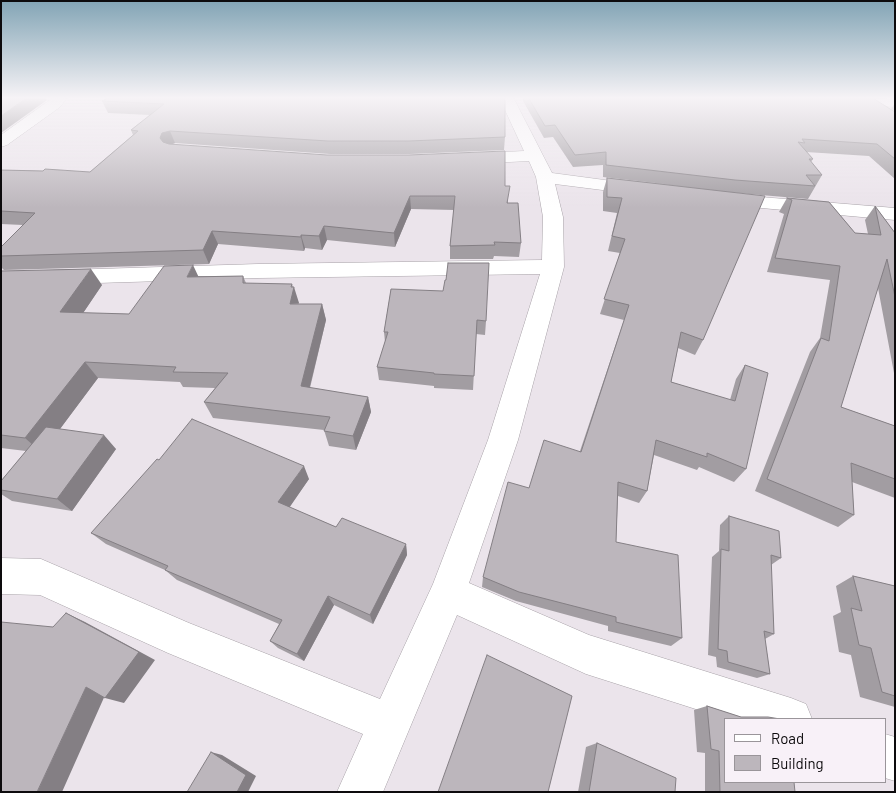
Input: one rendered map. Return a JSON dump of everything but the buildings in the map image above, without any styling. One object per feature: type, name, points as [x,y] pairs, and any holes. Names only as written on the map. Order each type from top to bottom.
[{"type":"street","points":[[1,142],[12,134]]},
{"type":"street","points":[[360,792],[448,592],[503,440],[553,267],[553,217],[540,166],[526,134]]},
{"type":"street","points":[[448,159],[540,166],[660,192]]},
{"type":"street","points":[[709,198],[895,214]]},
{"type":"street","points":[[1,279],[258,270],[553,267]]},
{"type":"street","points":[[1,576],[41,577],[182,639],[390,724]]},
{"type":"street","points":[[448,592],[586,654],[788,718]]}]
